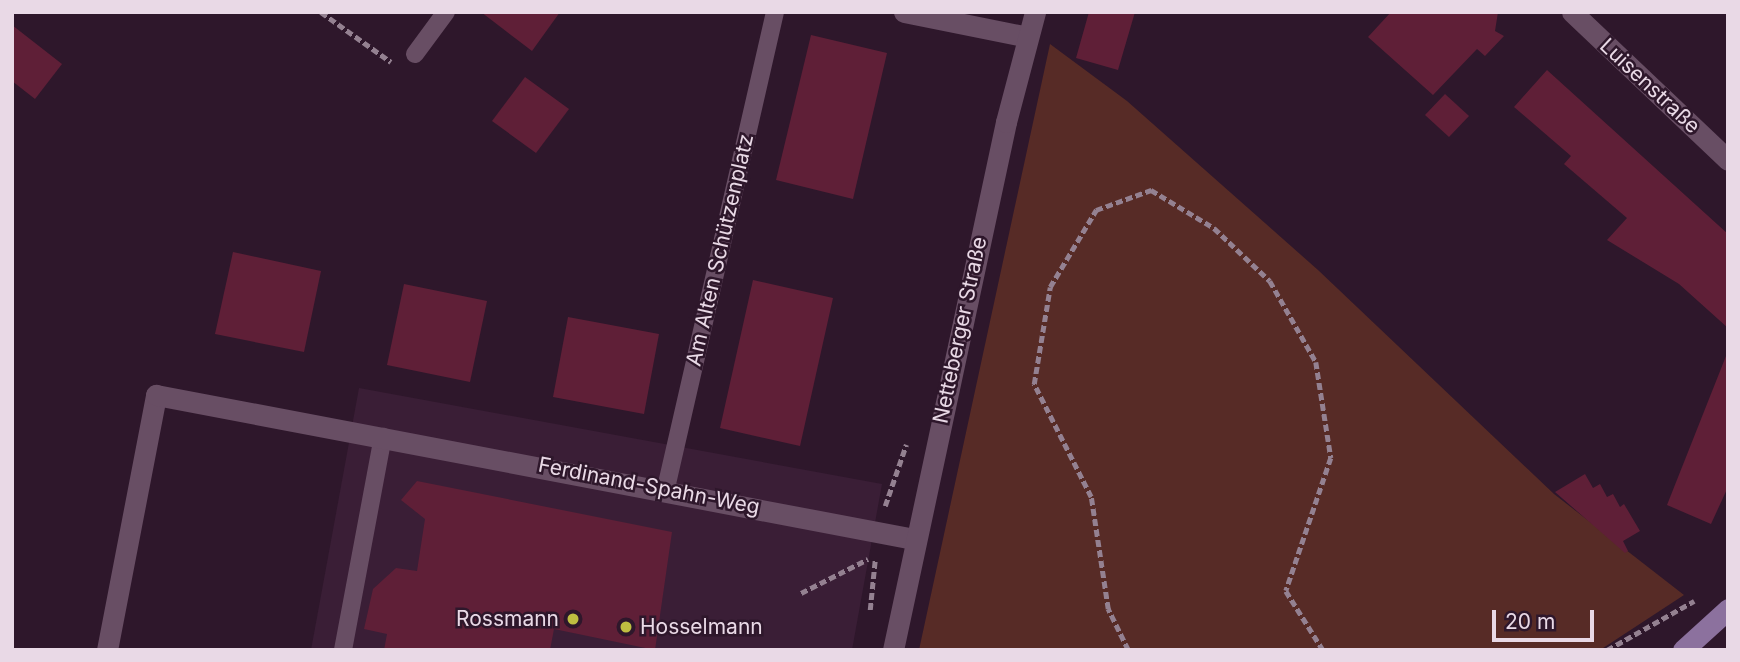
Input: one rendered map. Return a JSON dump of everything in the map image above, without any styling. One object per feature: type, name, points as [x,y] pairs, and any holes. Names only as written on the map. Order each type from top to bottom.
[{"type":"main road","points":[[1683,650],[1728,609]]},
{"type":"street","points":[[904,12],[1028,37]]},
{"type":"street","name":"Netteberger Straße","points":[[893,650],[914,539],[1035,12]]},
{"type":"street","name":"Luisenstraße","points":[[1572,12],[1728,160]]},
{"type":"street","name":"Ferdinand-Spahn-Weg","points":[[107,650],[156,395],[666,488],[914,539]]},
{"type":"lane","points":[[415,54],[446,12]]},
{"type":"lane","name":"Am Alten Schützenplatz","points":[[666,488],[775,12]]},
{"type":"lane","points":[[343,650],[383,437]]},
{"type":"path","points":[[321,12],[389,62],[415,54]]},
{"type":"path","points":[[1128,650],[1108,609],[1091,497],[1034,384],[1050,287],[1096,210],[1151,190],[1214,228],[1270,281],[1316,362],[1331,458],[1286,591],[1323,650]]},
{"type":"path","points":[[801,593],[875,556]]},
{"type":"path","points":[[1607,650],[1681,605],[1704,599]]},
{"type":"shaded area","points":[[1050,44],[1127,101],[1318,270],[1554,494],[1684,595],[1600,650],[919,650]]},
{"type":"shaded area","points":[[359,388],[882,484],[852,650],[311,650]]},
{"type":"building","points":[[481,12],[560,12],[532,51]]},
{"type":"building","points":[[1089,12],[1135,12],[1118,70],[1076,58]]},
{"type":"building","points":[[1391,12],[1498,12],[1495,31],[1504,36],[1485,56],[1477,49],[1433,95],[1368,37]]},
{"type":"building","points":[[12,25],[62,64],[35,99],[12,81]]},
{"type":"building","points":[[811,35],[887,53],[853,199],[776,180]]},
{"type":"building","points":[[1547,70],[1728,234],[1728,328],[1679,284],[1607,240],[1627,218],[1564,164],[1571,156],[1514,107]]},
{"type":"building","points":[[525,77],[569,109],[536,153],[492,121]]},
{"type":"building","points":[[1445,94],[1469,116],[1449,137],[1425,115]]},
{"type":"building","points":[[233,252],[321,271],[304,352],[215,334]]},
{"type":"building","points":[[753,280],[833,298],[800,446],[720,428]]},
{"type":"building","points":[[404,284],[487,301],[470,382],[387,365]]},
{"type":"building","points":[[568,317],[659,334],[644,414],[553,397]]},
{"type":"building","points":[[1728,351],[1728,487],[1711,524],[1667,505]]},
{"type":"building","points":[[1585,474],[1593,488],[1600,484],[1607,497],[1613,494],[1620,507],[1624,504],[1640,531],[1623,541],[1628,551],[1625,553],[1555,492]]},
{"type":"building","points":[[417,481],[672,532],[655,650],[554,629],[550,650],[384,650],[387,634],[364,629],[373,589],[396,568],[417,571],[425,519],[401,500]]},
{"type":"place","name":"Rossmann","points":[[573,619]]},
{"type":"place","name":"Hosselmann","points":[[626,627]]}]
